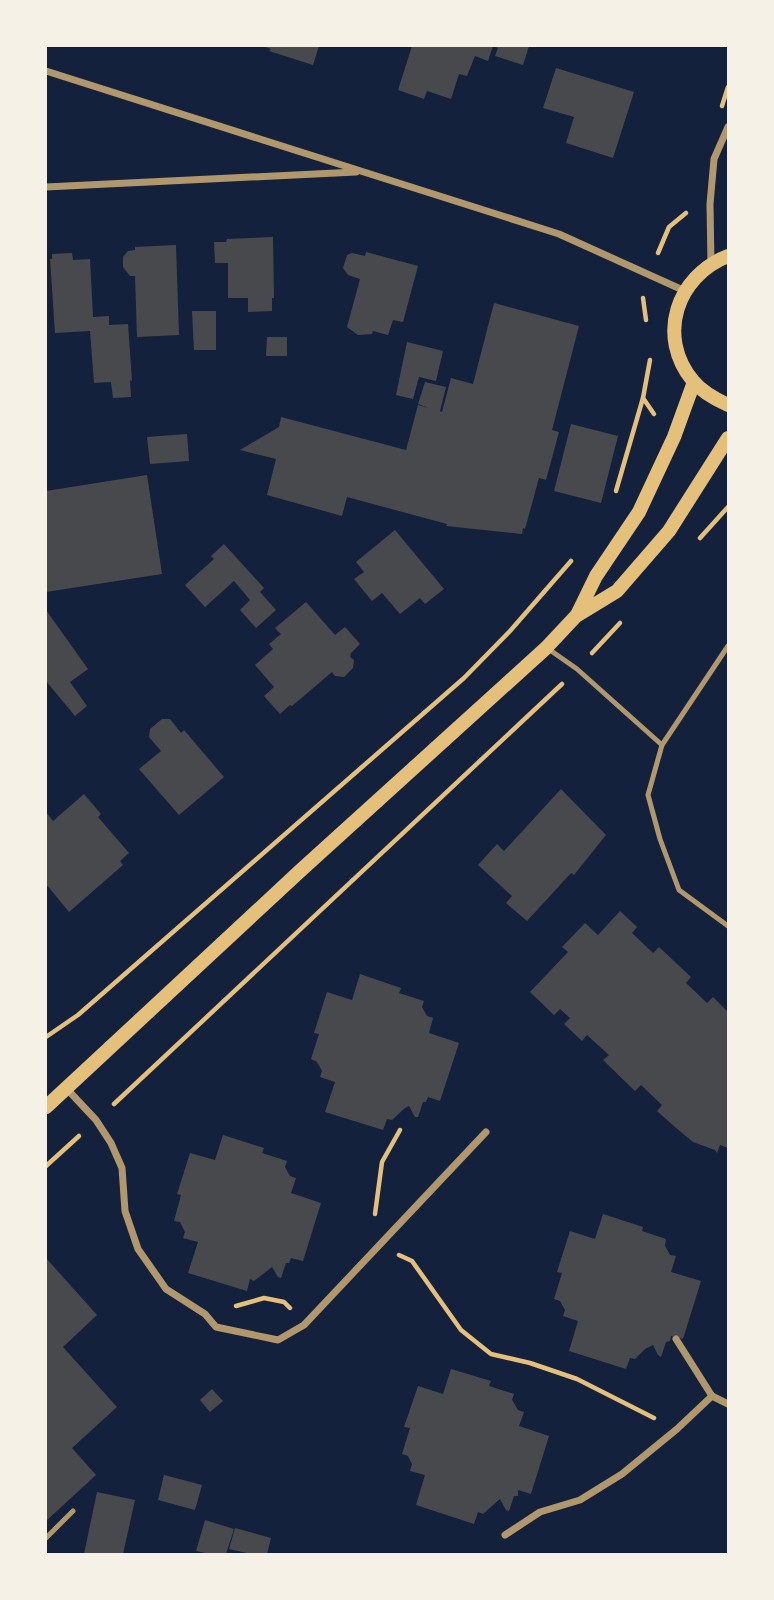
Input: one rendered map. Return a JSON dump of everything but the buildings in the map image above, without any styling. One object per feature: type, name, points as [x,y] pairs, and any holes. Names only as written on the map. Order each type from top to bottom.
[{"type":"main road","points":[[729,256],[711,264],[696,276],[685,290],[677,307],[675,339],[681,361],[694,382],[710,396],[729,405]]},
{"type":"main road","points":[[576,616],[596,576],[639,512],[674,437],[694,382]]},
{"type":"main road","points":[[46,1107],[546,648],[576,616],[617,592],[669,531],[729,438]]},
{"type":"street","points":[[46,71],[559,234],[685,290]]},
{"type":"street","points":[[711,264],[710,204],[714,159],[729,127]]},
{"type":"street","points":[[46,187],[362,172]]},
{"type":"street","points":[[66,1088],[96,1120],[111,1143],[122,1168],[125,1211],[138,1249],[166,1289],[205,1314],[216,1327],[278,1340],[304,1325],[486,1132]]},
{"type":"street","points":[[676,1339],[712,1396],[729,1404]]},
{"type":"street","points":[[505,1535],[540,1512],[580,1500],[622,1474],[712,1396]]},
{"type":"lane","points":[[729,646],[662,745],[648,795],[660,839],[679,890],[729,926]]},
{"type":"lane","points":[[546,648],[577,669],[662,745]]},
{"type":"lane","points":[[46,1538],[73,1511]]},
{"type":"path","points":[[650,274],[669,227],[675,220],[681,214],[710,204]]},
{"type":"path","points":[[616,491],[643,398]]},
{"type":"path","points":[[46,1037],[110,988],[464,678],[510,631],[580,551]]},
{"type":"path","points":[[46,1166],[577,669]]},
{"type":"path","points":[[400,1130],[382,1162],[375,1214],[379,1245],[412,1261],[461,1329],[491,1354],[530,1363],[577,1379],[677,1429]]},
{"type":"path","points":[[205,1314],[264,1298],[284,1302]]}]
